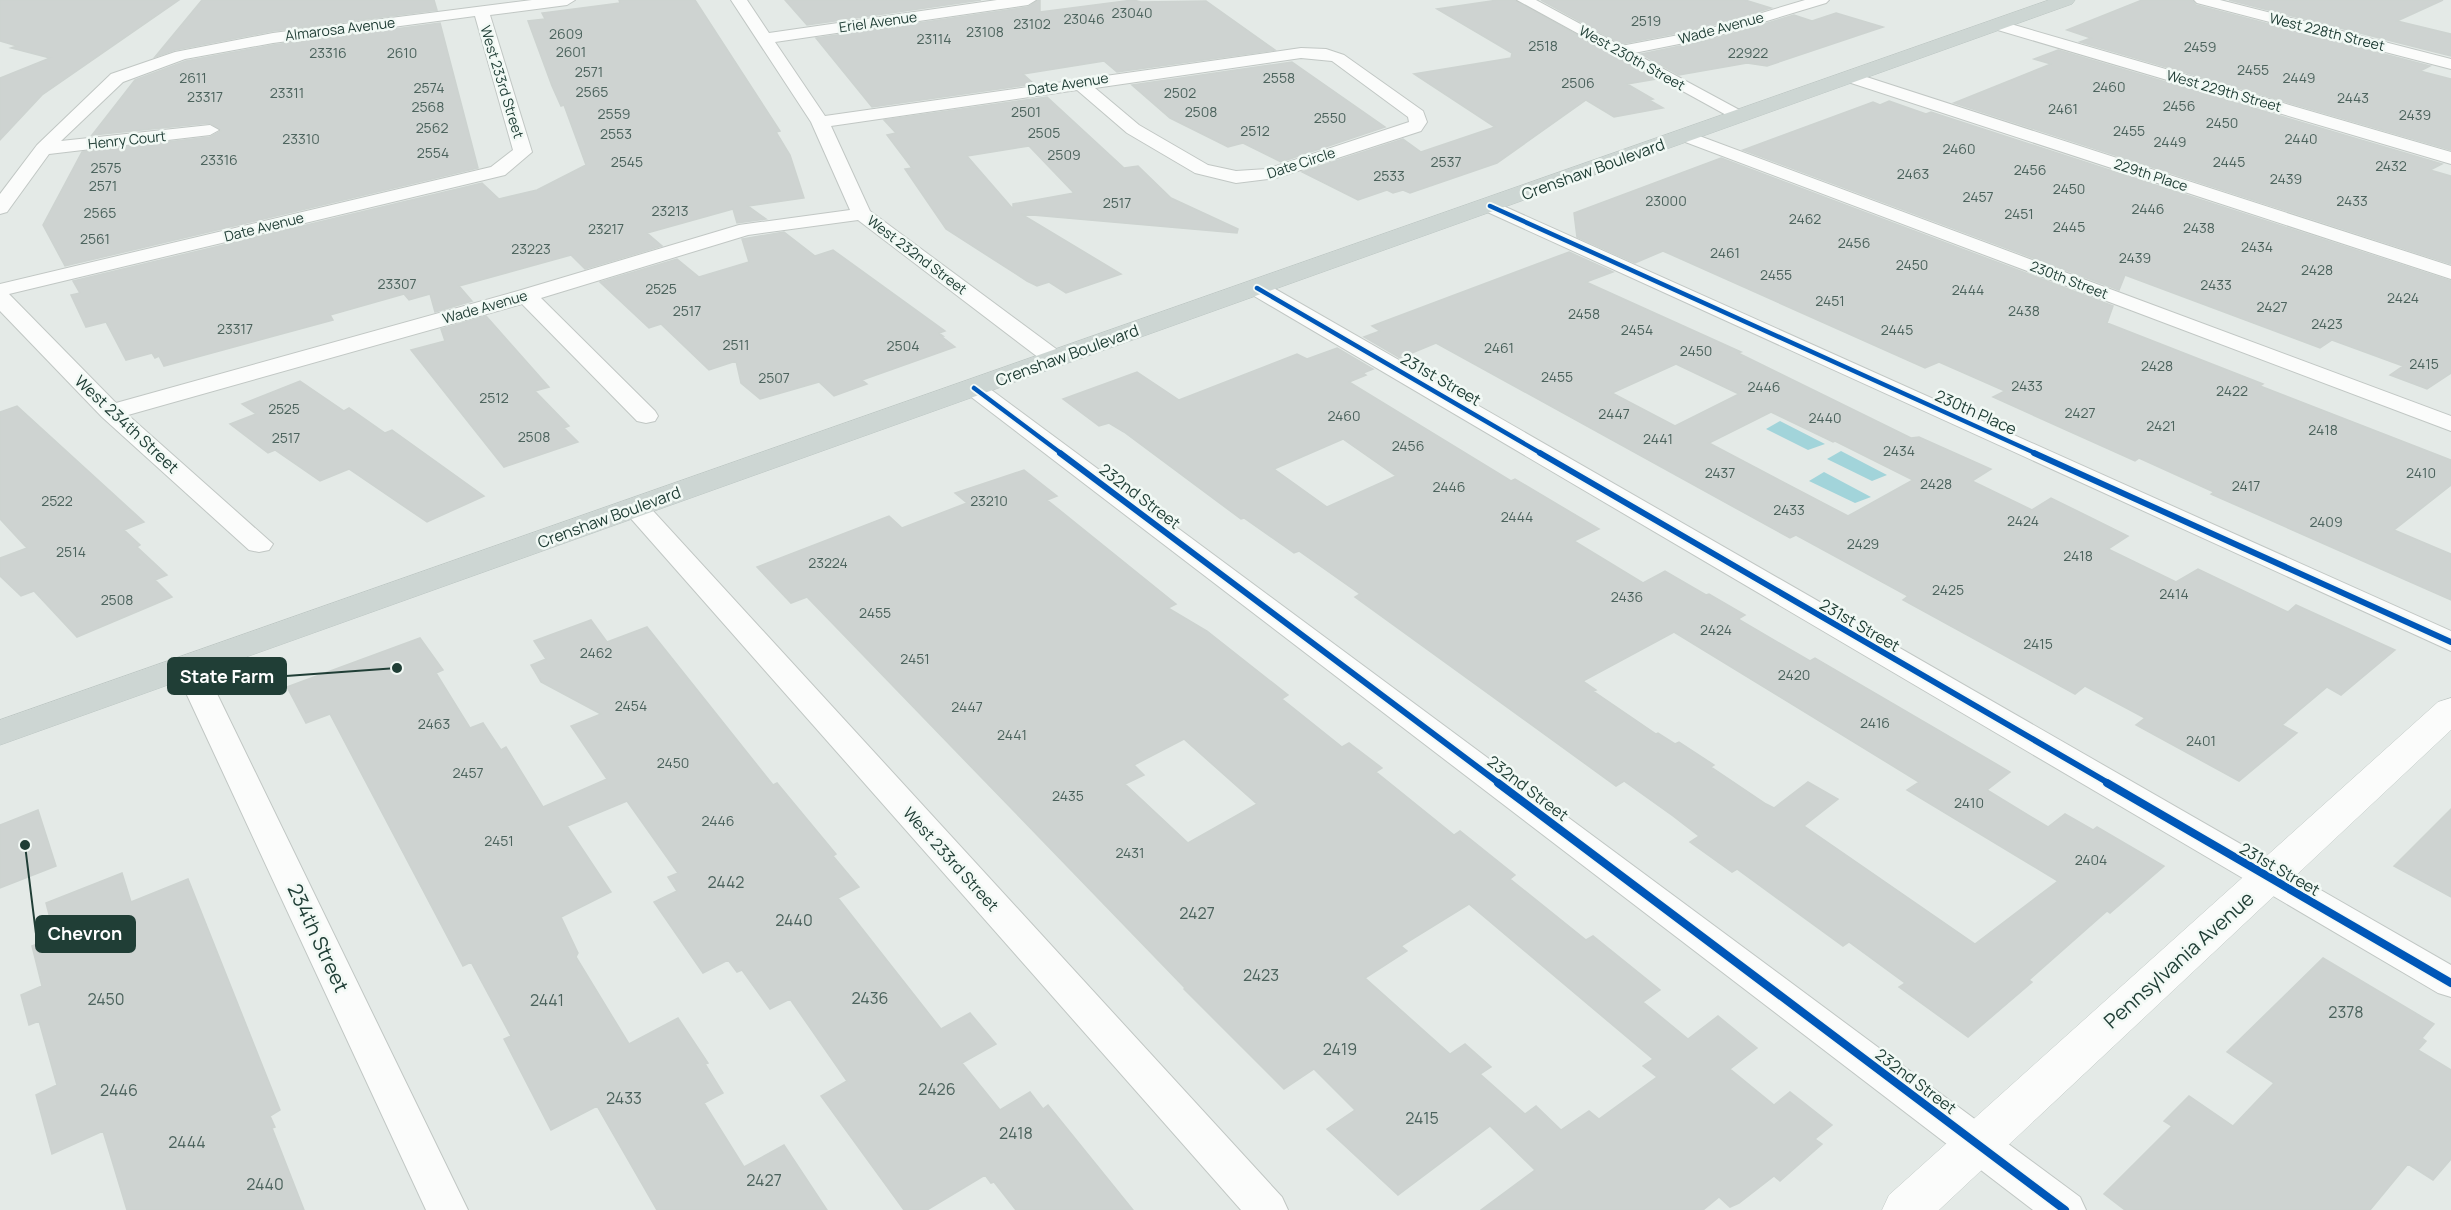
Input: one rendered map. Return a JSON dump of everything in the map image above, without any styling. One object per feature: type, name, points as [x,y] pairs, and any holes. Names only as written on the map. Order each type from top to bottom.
[{"type":"main road","name":"Crenshaw Boulevard","points":[[0,733],[2066,0]]},
{"type":"street","name":"Almarosa Avenue","points":[[43,149],[117,78],[181,55],[262,40],[567,0]]},
{"type":"street","name":"West 232nd Street","points":[[739,0],[820,122],[862,214],[1055,359]]},
{"type":"street","name":"Eriel Avenue","points":[[764,39],[1001,2],[1028,0]]},
{"type":"street","name":"West 230th Street","points":[[1525,0],[1739,117]]},
{"type":"street","name":"Wade Avenue","points":[[1618,51],[1708,34],[1821,0]]},
{"type":"street","name":"West 228th Street","points":[[2202,0],[2451,64]]},
{"type":"street","name":"West 233rd Street","points":[[481,11],[523,152]]},
{"type":"street","name":"West 229th Street","points":[[1997,25],[2451,158]]},
{"type":"street","name":"Date Avenue","points":[[820,122],[1301,52],[1316,53]]},
{"type":"street","name":"Date Circle","points":[[1079,83],[1133,129],[1202,169],[1236,177],[1254,177],[1287,169],[1415,127],[1418,122],[1417,115],[1338,58],[1316,53]]},
{"type":"street","name":"229th Place","points":[[1851,76],[2451,273]]},
{"type":"street","name":"Henry Court","points":[[43,149],[210,130]]},
{"type":"street","name":"230th Street","points":[[1686,136],[2451,424]]},
{"type":"street","points":[[0,208],[43,149]]},
{"type":"street","name":"Date Avenue","points":[[0,291],[498,171],[523,152]]},
{"type":"street","name":"230th Place","points":[[1490,206],[2451,642]]},
{"type":"street","name":"Wade Avenue","points":[[111,412],[526,296],[746,229],[862,214]]},
{"type":"street","name":"231st Street","points":[[1257,288],[2451,983]]},
{"type":"street","points":[[526,296],[646,416]]},
{"type":"street","name":"West 234th Street","points":[[0,298],[111,412],[259,544]]},
{"type":"street","name":"232nd Street","points":[[974,388],[2065,1210]]},
{"type":"street","name":"West 233rd Street","points":[[635,507],[1267,1210]]},
{"type":"street","name":"234th Street","points":[[189,667],[447,1210]]},
{"type":"street","name":"Pennsylvania Avenue","points":[[1906,1210],[2451,710]]},
{"type":"water","points":[[1780,421],[1825,444],[1808,450],[1766,429]]},
{"type":"water","points":[[1841,451],[1887,475],[1872,481],[1827,459]]},
{"type":"water","points":[[1824,472],[1871,497],[1855,503],[1809,481]]},
{"type":"building","points":[[0,0],[179,0],[42,95],[0,140],[0,78],[50,58],[11,48],[17,46],[0,41]]},
{"type":"building","points":[[202,0],[434,0],[437,10],[273,31],[175,50],[155,57]]},
{"type":"building","points":[[619,0],[695,0],[780,131],[776,132],[790,155],[804,198],[748,206],[766,219],[737,223],[733,209],[647,233],[662,246],[585,269],[571,255],[459,286],[472,301],[435,312],[430,294],[409,300],[404,294],[330,315],[333,320],[164,366],[159,356],[155,358],[152,353],[126,360],[106,322],[86,327],[71,295],[80,293],[73,281],[482,183],[499,199],[537,190],[586,165],[564,105],[561,106],[552,86],[528,21],[545,19],[542,13],[620,3]]},
{"type":"building","points":[[785,0],[981,0],[807,25]]},
{"type":"building","points":[[1040,0],[1040,12],[1133,0],[1141,2],[1206,1],[1275,50],[1117,72],[1104,61],[1023,74],[1034,84],[872,107],[816,38],[1028,7]]},
{"type":"building","points":[[1498,0],[1515,0],[1656,79],[1627,84],[1653,99],[1649,100],[1663,108],[1614,117],[1586,100],[1497,163],[1410,193],[1403,190],[1393,193],[1387,190],[1358,200],[1302,172],[1403,139],[1421,152],[1495,127],[1414,74],[1511,58],[1512,53],[1437,9]]},
{"type":"building","points":[[1541,0],[1745,0],[1771,8],[1704,28],[1621,44]]},
{"type":"building","points":[[2142,0],[2192,0],[2196,5],[2430,66],[2420,71],[2451,79],[2451,150],[2080,42],[2091,38],[2067,30]]},
{"type":"building","points":[[2229,0],[2443,0],[2397,21],[2451,34],[2451,56]]},
{"type":"building","points":[[1836,13],[1883,27],[1767,66],[1747,63],[1679,75],[1641,54],[1714,39],[1794,15],[1812,21]]},
{"type":"building","points":[[440,23],[478,168],[65,266],[43,225],[82,152],[210,137],[221,131],[210,123],[92,135],[135,80],[186,61],[273,45]]},
{"type":"building","points":[[2058,50],[2442,164],[2430,170],[2451,176],[2451,264],[1954,103],[2051,64],[2034,59]]},
{"type":"building","points":[[1292,62],[1385,127],[1281,162],[1243,143],[1228,147],[1170,118],[1132,85]]},
{"type":"building","points":[[1047,97],[1124,168],[1138,166],[1171,198],[1238,229],[1237,233],[1021,214],[1121,274],[1066,293],[1049,282],[1037,286],[946,229],[905,169],[912,168],[887,135],[896,133],[884,120]],"holes":[[[1029,146],[1074,193],[1013,204],[1013,209],[967,156]]]},
{"type":"building","points":[[1889,101],[1926,114],[1931,112],[2451,281],[2451,373],[2427,389],[2390,375],[2403,366],[2332,340],[2320,348],[2125,275],[2119,290],[1743,150],[1873,102],[1880,105]]},
{"type":"building","points":[[1721,158],[2113,306],[2107,323],[2263,384],[2260,386],[2451,460],[2451,485],[2394,530],[2451,554],[2451,600],[2211,494],[2214,492],[2139,458],[2135,461],[1993,397],[2005,391],[1939,362],[1925,368],[1663,251],[1635,263],[1577,237],[1574,213]]},
{"type":"building","points":[[784,232],[815,256],[833,250],[945,331],[939,333],[955,347],[862,380],[867,384],[834,396],[819,382],[760,399],[741,383],[736,361],[709,370],[661,324],[649,328],[600,282],[677,259],[699,277],[749,262],[742,239]]},
{"type":"building","points":[[1569,252],[1613,272],[1586,282],[1741,352],[1738,353],[1911,438],[1919,437],[1991,469],[1972,481],[2032,510],[2051,498],[2128,536],[2108,549],[2176,582],[2198,569],[2288,612],[2296,605],[2395,650],[2341,695],[2327,687],[2282,725],[2297,733],[2239,781],[2136,725],[2145,718],[2085,686],[2075,694],[1903,600],[1908,596],[1796,535],[1790,538],[1436,343],[1400,358],[1364,337],[1380,331],[1372,326]],"holes":[[[1676,364],[1739,394],[1675,426],[1612,393]],[[1771,412],[1835,441],[1913,480],[1848,516],[1709,443]]]},
{"type":"building","points":[[486,316],[549,387],[535,391],[569,426],[564,428],[578,442],[504,467],[411,350],[445,341],[441,329]]},
{"type":"building","points":[[1337,348],[1373,369],[1363,373],[1366,375],[1349,382],[1511,481],[1515,479],[1599,529],[1574,541],[1643,583],[1665,571],[1706,595],[1709,594],[1745,615],[1738,619],[1810,661],[1815,658],[2010,772],[1987,790],[2048,827],[2065,814],[2093,830],[2097,827],[2164,866],[2110,913],[2107,911],[2029,980],[2032,982],[1968,1037],[1899,987],[1905,983],[1849,942],[1843,946],[1737,869],[1732,872],[1690,842],[1699,836],[1673,816],[1624,781],[1616,786],[1355,597],[1360,594],[1299,551],[1294,553],[1244,518],[1241,519],[1124,432],[1109,423],[1099,426],[1063,399],[1137,372],[1179,400],[1297,354],[1307,359]],"holes":[[[1343,439],[1396,476],[1327,507],[1274,469]],[[1674,632],[1919,782],[1907,790],[2058,881],[1975,944],[1804,826],[1838,799],[1808,782],[1774,808],[1711,767],[1714,765],[1679,742],[1675,744],[1658,733],[1656,734],[1593,691],[1596,690],[1583,681]]]},
{"type":"building","points":[[300,381],[344,411],[349,408],[385,433],[392,430],[484,496],[427,522],[349,469],[320,481],[275,450],[268,453],[230,424],[256,414],[242,404]]},
{"type":"building","points":[[17,406],[144,522],[124,530],[140,545],[137,547],[167,575],[155,580],[172,597],[77,637],[34,591],[21,596],[0,576],[0,558],[27,548],[0,519],[0,412]]},
{"type":"building","points":[[1024,470],[1057,496],[1047,500],[1176,604],[1168,608],[1207,631],[1288,695],[1282,699],[1342,747],[1349,743],[1382,768],[1376,772],[1454,835],[1460,831],[1515,875],[1510,879],[1586,940],[1593,936],[1660,990],[1643,1002],[1688,1039],[1718,1016],[1757,1048],[1730,1069],[1774,1105],[1790,1092],[1832,1125],[1815,1139],[1822,1144],[1780,1181],[1774,1176],[1739,1203],[1730,1207],[1719,1197],[1703,1210],[1481,1210],[1535,1170],[1490,1126],[1398,1195],[1327,1129],[1355,1110],[1314,1069],[1284,1089],[1184,989],[807,597],[791,603],[757,567],[889,516],[902,528],[967,503],[955,493]],"holes":[[[1184,739],[1257,804],[1188,843],[1125,784],[1144,775],[1134,765]],[[1469,904],[1653,1059],[1643,1066],[1657,1077],[1599,1119],[1589,1111],[1561,1130],[1536,1106],[1525,1114],[1480,1074],[1491,1067],[1465,1044],[1450,1054],[1365,978],[1407,951],[1401,946]]]},
{"type":"building","points":[[591,620],[607,642],[647,627],[773,785],[777,783],[836,854],[833,856],[859,887],[838,898],[941,1029],[970,1013],[996,1044],[962,1063],[1000,1110],[1030,1092],[1043,1109],[1048,1105],[1133,1210],[1016,1210],[994,1182],[991,1183],[985,1175],[927,1210],[904,1210],[821,1096],[847,1081],[790,999],[770,1009],[742,970],[737,972],[728,960],[703,973],[654,902],[677,891],[668,877],[678,873],[627,801],[567,826],[611,892],[561,917],[578,953],[576,957],[629,1044],[678,1018],[708,1063],[705,1064],[723,1093],[704,1103],[744,1167],[784,1145],[827,1210],[657,1210],[597,1106],[551,1130],[504,1039],[511,1036],[471,962],[463,966],[330,714],[306,723],[287,687],[420,638],[443,670],[436,673],[470,728],[483,723],[501,750],[506,747],[543,807],[607,779],[571,726],[601,714],[541,682],[531,665],[546,659],[534,641]]},
{"type":"building","points":[[2451,809],[2451,897],[2394,866]]},
{"type":"building","points":[[38,810],[56,866],[0,888],[0,825]]},
{"type":"building","points":[[122,873],[131,902],[188,879],[280,1110],[270,1116],[275,1127],[272,1128],[304,1210],[127,1210],[103,1131],[52,1154],[36,1095],[57,1085],[39,1021],[29,1025],[21,995],[42,986],[32,946],[55,937],[46,903]]},
{"type":"building","points":[[2323,958],[2434,1024],[2422,1038],[2426,1041],[2418,1050],[2451,1070],[2451,1159],[2433,1180],[2408,1164],[2370,1210],[2125,1210],[2104,1194],[2172,1126],[2164,1121],[2189,1096],[2233,1126],[2274,1083],[2227,1052]]},
{"type":"cycle path","points":[[1490,206],[2451,642]]},
{"type":"cycle path","points":[[1257,288],[2451,983]]},
{"type":"cycle path","points":[[974,388],[2065,1210]]},
{"type":"place","name":"State Farm","points":[[397,668]]},
{"type":"place","name":"Chevron","points":[[25,845]]}]
